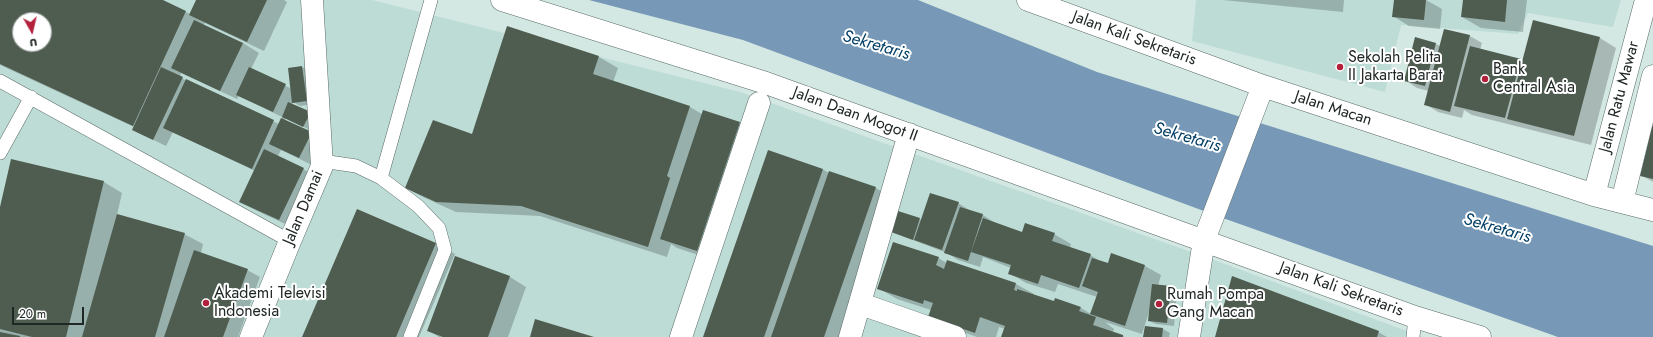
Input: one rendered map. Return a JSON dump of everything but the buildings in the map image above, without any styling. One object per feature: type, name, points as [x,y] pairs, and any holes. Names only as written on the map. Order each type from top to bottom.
[{"type":"street","name":"Jalan Damai","points":[[251,337],[290,241],[321,171],[322,161],[312,0]]},
{"type":"street","name":"Jalan Daan Mogot II","points":[[502,0],[766,83],[909,134],[1207,233]]},
{"type":"street","name":"Jalan Kali Sekretaris","points":[[1028,0],[1261,91]]},
{"type":"street","name":"Jalan Ratu Mawar","points":[[1594,194],[1648,2]]},
{"type":"street","name":"Jalan Ratu Mawar","points":[[1622,202],[1653,76]]},
{"type":"street","points":[[1189,337],[1207,233],[1261,91]]},
{"type":"street","name":"Jalan Macan","points":[[1261,91],[1594,194],[1653,210]]},
{"type":"street","points":[[681,337],[760,103]]},
{"type":"street","points":[[850,337],[861,304],[909,134]]},
{"type":"street","name":"Jalan Kali Sekretaris","points":[[1207,233],[1414,327],[1480,337]]},
{"type":"street","points":[[861,304],[955,337]]},
{"type":"lane","points":[[381,178],[431,0]]},
{"type":"lane","points":[[0,81],[290,241]]},
{"type":"lane","points":[[0,153],[31,97]]},
{"type":"lane","points":[[322,161],[356,166],[381,178],[418,206],[439,228],[445,250],[410,337]]},
{"type":"shaded area","points":[[0,0],[372,0],[740,92],[1228,265],[1423,337],[0,337]]},
{"type":"shaded area","name":"Sekolah Pelita II Jakarta Barat","points":[[1196,0],[1621,0],[1613,27],[1528,13],[1518,34],[1401,25],[1385,92],[1192,41]]},
{"type":"water","name":"Sekretaris","points":[[589,0],[918,0],[1097,72],[1653,246],[1653,337],[1558,337],[1220,217],[743,40]]},
{"type":"place","name":"Sekolah Pelita II Jakarta Barat","points":[[1340,67]]},
{"type":"place","name":"Bank Central Asia","points":[[1485,79]]},
{"type":"place","name":"Akademi Televisi Indonesia","points":[[206,303]]},
{"type":"place","name":"Rumah Pompa Gang Macan","points":[[1159,304]]}]
